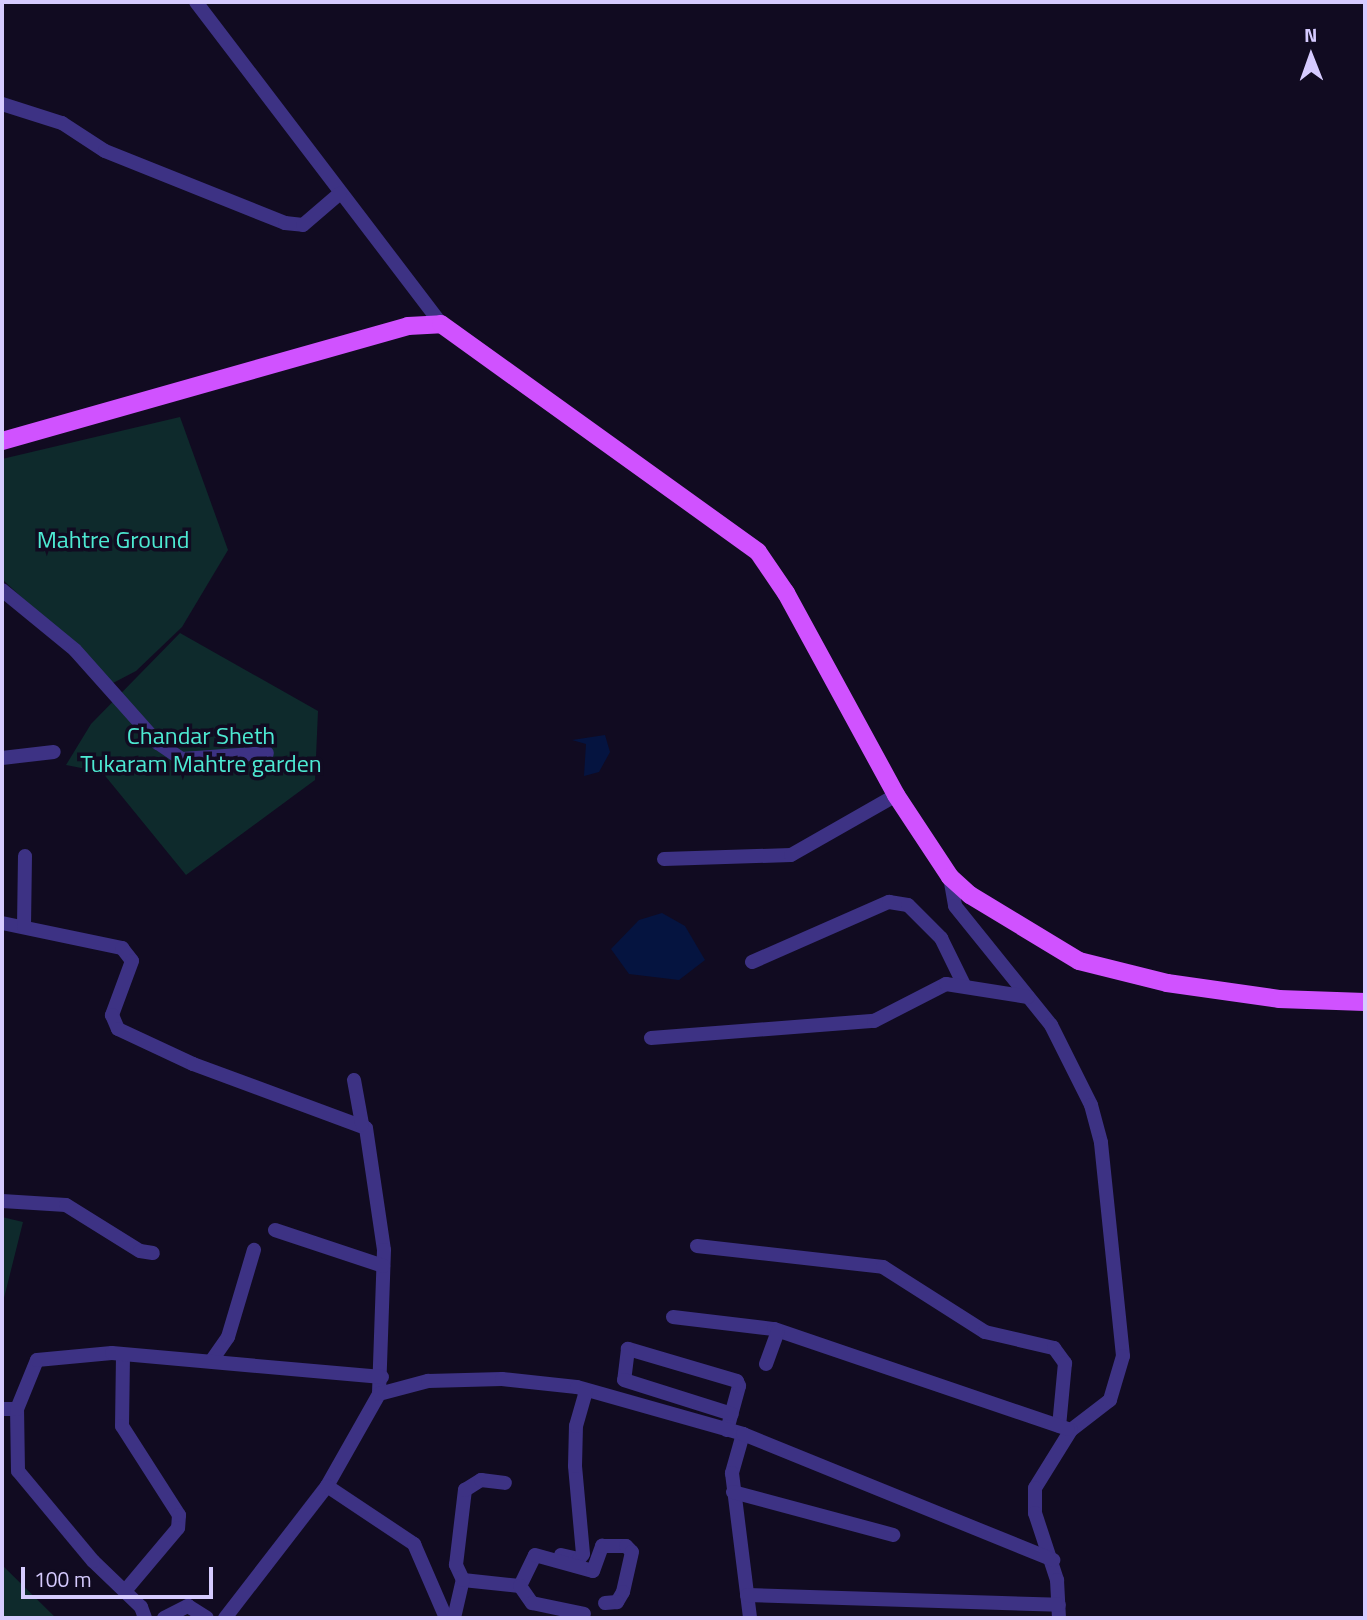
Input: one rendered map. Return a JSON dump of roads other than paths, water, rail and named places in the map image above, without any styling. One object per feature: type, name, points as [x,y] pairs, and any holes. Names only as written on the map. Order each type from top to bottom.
[{"type":"main road","points":[[2,441],[408,326],[441,324],[758,552],[786,593],[896,795],[950,877],[1004,917],[1080,961],[1167,983],[1279,999],[1365,1002]]},
{"type":"street","points":[[199,4],[339,194],[441,324]]},
{"type":"street","points":[[2,104],[62,123],[105,151],[285,223],[303,225],[339,194]]},
{"type":"street","points":[[2,590],[75,650],[158,743],[182,759],[267,752]]},
{"type":"street","points":[[2,758],[54,752]]},
{"type":"street","points":[[664,859],[791,855],[896,795]]},
{"type":"street","points":[[24,928],[25,856]]},
{"type":"street","points":[[950,877],[955,906],[1051,1025],[1091,1105],[1101,1143],[1123,1356],[1110,1400],[1065,1428]]},
{"type":"street","points":[[752,962],[889,902],[908,905],[941,938],[964,985]]},
{"type":"street","points":[[2,923],[129,953],[132,961],[112,1020],[118,1029],[193,1064],[362,1124]]},
{"type":"street","points":[[652,1038],[852,1025],[874,1021],[931,988],[964,985],[1028,997]]},
{"type":"street","points":[[225,1618],[327,1486],[379,1394],[382,1377],[383,1266],[368,1133],[362,1124],[354,1080]]},
{"type":"street","points":[[2,1201],[66,1205],[140,1251],[153,1253]]},
{"type":"street","points":[[275,1230],[383,1266]]},
{"type":"street","points":[[697,1246],[883,1267],[985,1332],[1054,1348],[1065,1363],[1065,1428],[1035,1488],[1035,1513],[1053,1560],[1059,1612],[747,1595]]},
{"type":"street","points":[[212,1360],[228,1337],[254,1250]]},
{"type":"street","points":[[673,1317],[778,1331],[1065,1428]]},
{"type":"street","points":[[766,1364],[778,1331]]},
{"type":"street","points":[[727,1430],[732,1414],[737,1381],[628,1349],[624,1380],[732,1414]]},
{"type":"street","points":[[145,1618],[125,1591],[18,1471],[17,1409],[37,1360],[123,1355],[212,1360],[382,1377]]},
{"type":"street","points":[[123,1355],[122,1426],[178,1515],[178,1528],[125,1591]]},
{"type":"street","points":[[379,1394],[428,1381],[489,1379],[586,1390],[743,1434],[1053,1560]]},
{"type":"street","points":[[537,1551],[579,1559],[583,1554],[575,1466],[576,1426],[586,1390]]},
{"type":"street","points":[[2,1409],[17,1409]]},
{"type":"street","points":[[743,1434],[732,1473],[750,1618]]},
{"type":"street","points":[[454,1618],[463,1580],[456,1565],[465,1490],[481,1480],[505,1483]]},
{"type":"street","points":[[327,1486],[414,1544],[446,1618]]},
{"type":"street","points":[[733,1492],[893,1535]]},
{"type":"street","points":[[520,1586],[535,1555],[593,1571],[602,1546],[626,1546],[632,1552],[623,1592],[617,1602],[605,1603]]},
{"type":"street","points":[[463,1580],[520,1586],[532,1603],[584,1614]]},
{"type":"street","points":[[164,1618],[188,1605],[207,1618]]},
{"type":"water","points":[[605,735],[610,752],[599,772],[584,776],[586,744],[572,740]]},
{"type":"water","points":[[662,913],[685,926],[705,960],[679,980],[629,974],[611,949],[639,920]]},
{"type":"park label","name":"Mahtre Ground","points":[[113,540]]},
{"type":"park label","name":"Chandar Sheth Tukaram Mahtre garden","points":[[201,750]]}]
